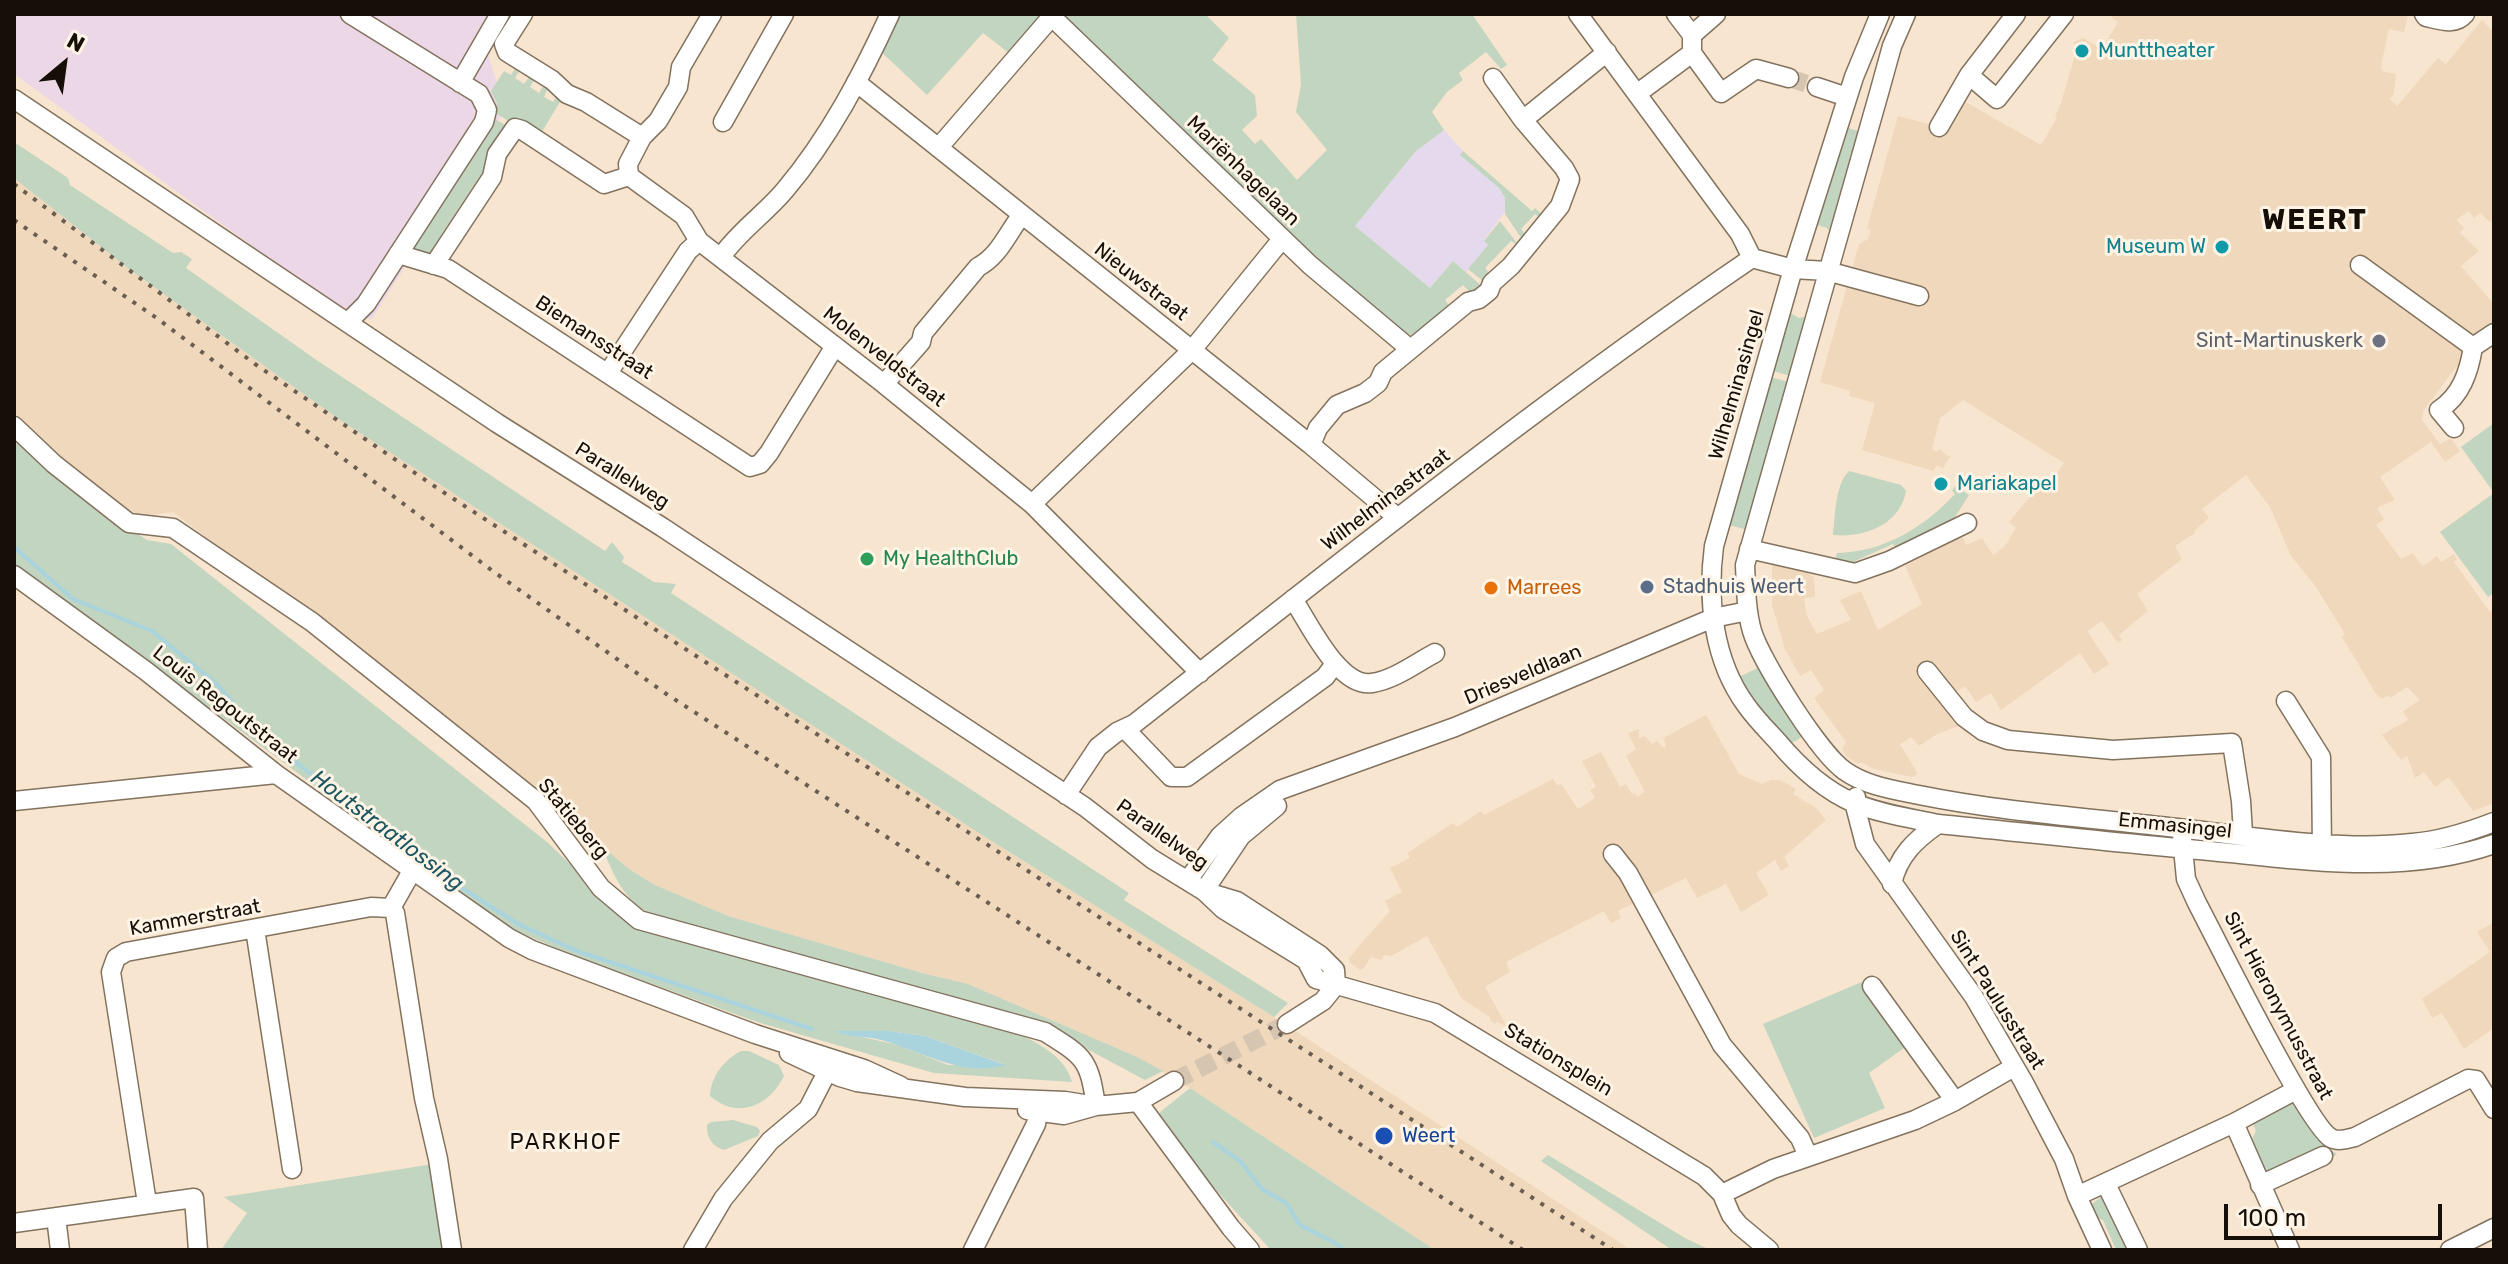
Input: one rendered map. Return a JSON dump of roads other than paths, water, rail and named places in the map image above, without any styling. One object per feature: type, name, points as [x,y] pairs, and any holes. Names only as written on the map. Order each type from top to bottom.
[{"type":"street","points":[[348,322],[366,304],[484,122],[487,110],[479,94],[350,14]]},
{"type":"street","points":[[460,83],[500,14]]},
{"type":"street","points":[[523,14],[504,44],[507,52],[552,80],[561,90],[642,137]]},
{"type":"street","points":[[434,265],[492,177],[497,154],[515,128],[604,184],[629,176],[628,164],[642,137],[658,121],[678,87],[681,67],[712,14]]},
{"type":"street","points":[[723,122],[784,14]]},
{"type":"street","points":[[721,257],[739,234],[784,191],[807,162],[856,82],[890,14]]},
{"type":"street","points":[[1578,14],[1740,234],[1752,258],[1793,269],[1827,271],[1919,296]]},
{"type":"street","points":[[1676,14],[1721,93],[1756,69],[1789,78]]},
{"type":"street","points":[[1638,93],[1692,44],[1716,14]]},
{"type":"street","name":"Wilhelminasingel","points":[[1854,802],[1830,790],[1791,758],[1745,703],[1725,667],[1713,618],[1711,569],[1714,546],[1793,269],[1847,97],[1880,14]]},
{"type":"street","points":[[1748,611],[1745,565],[1749,549],[1892,46],[1906,14]]},
{"type":"street","points":[[1939,127],[1969,75],[2016,14]]},
{"type":"street","points":[[1969,75],[1997,99],[2064,14]]},
{"type":"street","points":[[2424,14],[2448,22],[2460,20],[2465,14]]},
{"type":"street","points":[[939,147],[1053,16]]},
{"type":"street","name":"Mariënhagelaan","points":[[1053,16],[1282,239],[1410,349]]},
{"type":"street","points":[[1523,120],[1607,52]]},
{"type":"street","points":[[1311,445],[1318,428],[1337,405],[1365,393],[1378,383],[1383,372],[1410,349],[1468,302],[1479,299],[1489,291],[1492,283],[1511,266],[1560,206],[1570,179],[1493,78]]},
{"type":"street","name":"Nieuwstraat","points":[[856,82],[1398,518]]},
{"type":"street","points":[[1817,87],[1847,97]]},
{"type":"street","name":"Parallelweg","points":[[14,99],[497,423],[675,535],[1066,795],[1152,859],[1204,891],[1223,909],[1306,960],[1316,979]]},
{"type":"street","name":"Molenveldstraat","points":[[629,176],[684,216],[699,241],[884,384],[1032,504],[1200,673]]},
{"type":"street","points":[[884,384],[921,342],[923,333],[978,267],[990,261],[1002,247],[1005,237],[1021,216]]},
{"type":"street","points":[[1032,504],[1192,350],[1282,239]]},
{"type":"street","points":[[608,373],[688,251],[699,241]]},
{"type":"street","name":"Biemansstraat","points":[[398,254],[448,269],[750,467],[760,464],[835,346]]},
{"type":"street","name":"Wilhelminastraat","points":[[1066,795],[1098,747],[1117,732],[1126,730],[1641,333],[1752,258]]},
{"type":"street","points":[[2360,265],[2473,347]]},
{"type":"street","points":[[2454,428],[2439,410],[2450,403],[2461,386],[2470,367],[2473,347],[2494,333]]},
{"type":"street","name":"Statieberg","points":[[14,426],[54,464],[129,523],[173,528],[312,622],[536,801],[601,888],[639,920],[1045,1032],[1077,1052],[1088,1065],[1096,1106]]},
{"type":"street","points":[[1749,549],[1855,573],[1889,561],[1967,523]]},
{"type":"street","name":"Louis Regoutstraat","points":[[14,575],[146,671],[276,774],[487,924],[532,950],[755,1034],[835,1070],[1030,1113],[1138,1102],[1174,1081]]},
{"type":"street","points":[[1293,599],[1335,664],[1346,677],[1359,683],[1373,683],[1399,673],[1435,653]]},
{"type":"street","name":"Driesveldlaan","points":[[1188,880],[1220,836],[1280,790],[1524,699],[1713,618],[1748,611]]},
{"type":"street","name":"Emmasingel","points":[[1748,611],[1752,633],[1770,668],[1817,743],[1832,761],[1861,780],[1894,790],[1970,804],[2323,843],[2412,844],[2494,822]]},
{"type":"street","points":[[1126,730],[1171,777],[1187,777],[1325,677],[1335,664]]},
{"type":"street","points":[[1927,671],[1964,717],[1983,731],[2008,740],[2113,750],[2232,743],[2243,834]]},
{"type":"street","points":[[2286,701],[2321,757],[2322,863]]},
{"type":"street","points":[[14,801],[276,774]]},
{"type":"street","name":"Driesveldlaan","points":[[1204,891],[1241,836],[1314,779]]},
{"type":"street","points":[[1854,802],[1861,780]]},
{"type":"street","name":"Emmasingel","points":[[1854,802],[1938,824],[2322,863],[2411,861],[2445,857],[2494,844]]},
{"type":"street","name":"Sint Paulusstraat","points":[[1854,802],[1865,844],[1974,997],[2014,1067],[2064,1159],[2102,1250]]},
{"type":"street","points":[[1892,884],[1895,870],[1904,854],[1938,824]]},
{"type":"street","name":"Sint Hieronymusstraat","points":[[2182,828],[2186,879],[2197,903],[2296,1090],[2330,1138],[2342,1140],[2355,1137],[2468,1079],[2476,1080],[2494,1109]]},
{"type":"street","points":[[1613,854],[1628,873],[1722,1045],[1800,1138],[1808,1156]]},
{"type":"street","points":[[412,871],[391,908],[395,913],[452,1250]]},
{"type":"street","name":"Parallelweg","points":[[1204,891],[1237,901],[1320,955],[1335,970],[1336,985]]},
{"type":"street","name":"Kammerstraat","points":[[147,1203],[111,972],[116,958],[126,952],[371,907],[391,908]]},
{"type":"street","points":[[255,929],[292,1169]]},
{"type":"street","points":[[1287,1024],[1305,1014],[1323,1001],[1336,985],[1316,979],[1305,1014]]},
{"type":"street","name":"Stationsplein","points":[[1336,985],[1445,1018],[1697,1172],[1722,1194],[1731,1215],[1769,1250]]},
{"type":"street","points":[[1872,986],[1955,1101]]},
{"type":"street","points":[[1722,1194],[1773,1169],[1915,1120],[2014,1067]]},
{"type":"street","points":[[693,1250],[723,1199],[761,1154],[816,1116],[835,1070]]},
{"type":"street","points":[[2077,1196],[2234,1123],[2296,1090]]},
{"type":"street","points":[[1138,1102],[1250,1250]]},
{"type":"street","points":[[973,1250],[1019,1156],[1030,1113]]},
{"type":"street","points":[[2234,1123],[2290,1250]]},
{"type":"street","points":[[2260,1185],[2323,1156]]},
{"type":"street","points":[[2106,1184],[2138,1250]]},
{"type":"street","points":[[14,1223],[194,1198],[198,1250]]},
{"type":"street","points":[[56,1217],[60,1250]]},
{"type":"street","points":[[2450,1250],[2494,1228]]},
{"type":"water","points":[[834,1031],[889,1031],[925,1036],[1006,1065],[972,1068],[956,1065],[877,1039]]},
{"type":"waterway","name":"Houtstraatlossing","points":[[14,547],[73,599],[152,631],[219,686],[256,732],[454,883],[518,924],[577,951],[812,1029]]},
{"type":"waterway","name":"Houtstraatlossing","points":[[1213,1142],[1240,1161],[1262,1189],[1286,1203],[1300,1225],[1344,1250]]},
{"type":"tunnel","points":[[1789,78],[1817,87]]},
{"type":"tunnel","points":[[1174,1081],[1287,1024]]},
{"type":"railway","points":[[14,184],[255,364],[440,490],[1613,1250]]},
{"type":"railway","points":[[14,220],[158,319],[494,572],[665,693],[1523,1250]]},
{"type":"place","name":"Munttheater","points":[[2082,51]]},
{"type":"place","name":"Museum W","points":[[2222,247]]},
{"type":"place","name":"Sint-Martinuskerk","points":[[2379,341]]},
{"type":"place","name":"Mariakapel","points":[[1941,484]]},
{"type":"place","name":"My HealthClub","points":[[867,559]]},
{"type":"place","name":"Stadhuis Weert","points":[[1647,587]]},
{"type":"place","name":"Marrees","points":[[1491,588]]},
{"type":"place","name":"Weert","points":[[1384,1136]]},
{"type":"district","name":"WEERT","points":[[2315,221]]},
{"type":"district","name":"PARKHOF","points":[[566,1143]]}]
